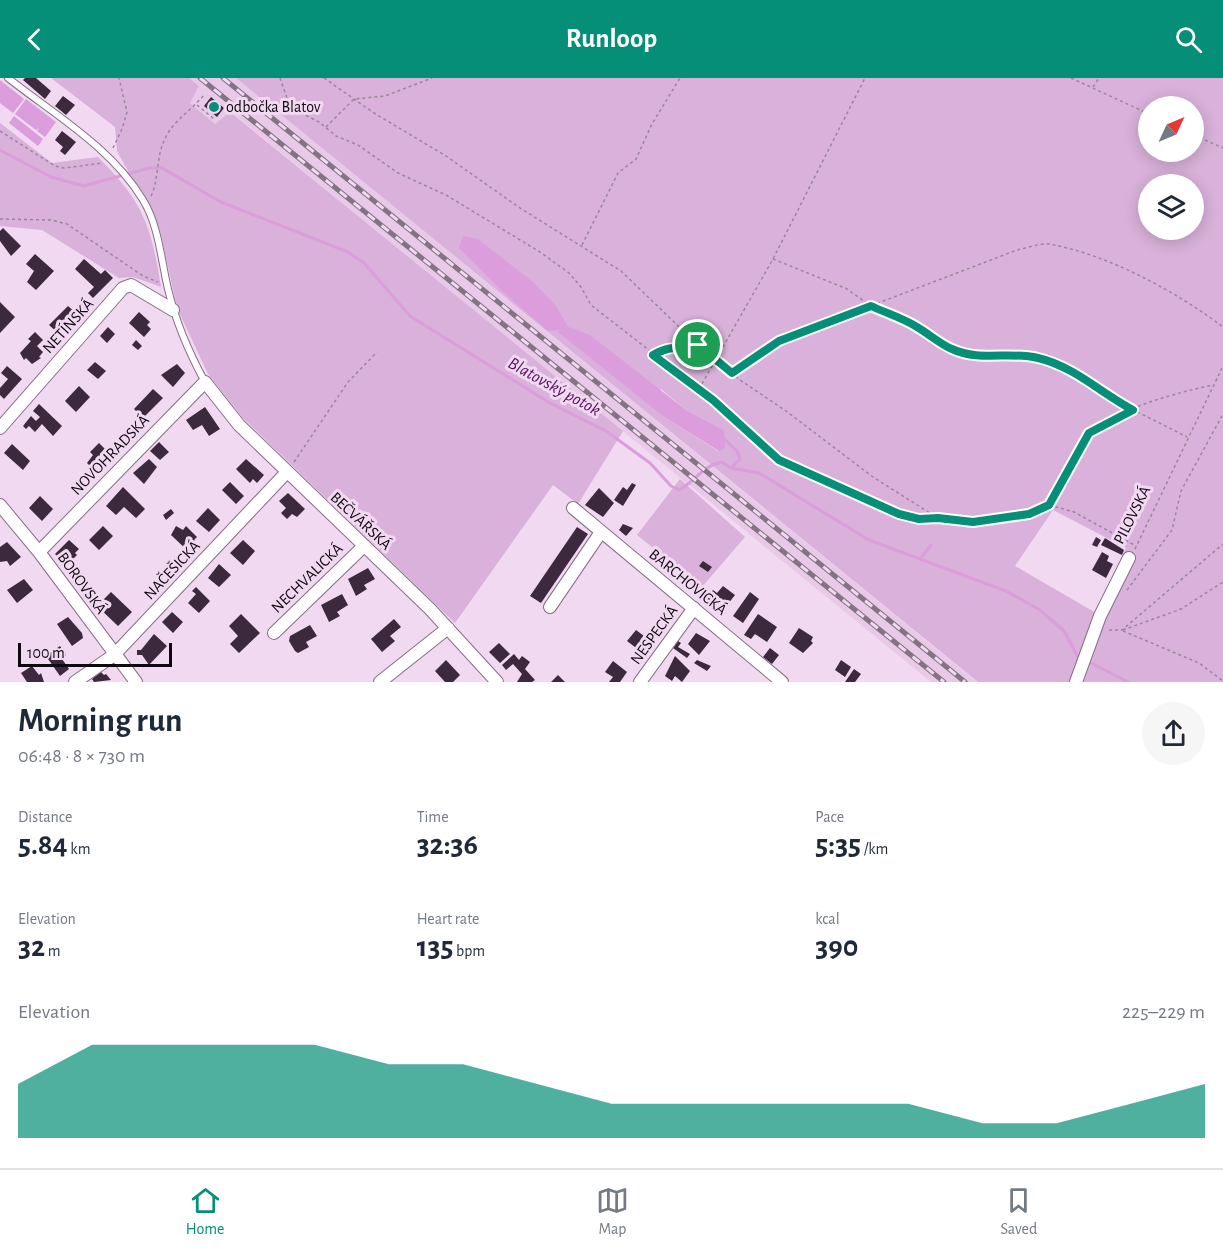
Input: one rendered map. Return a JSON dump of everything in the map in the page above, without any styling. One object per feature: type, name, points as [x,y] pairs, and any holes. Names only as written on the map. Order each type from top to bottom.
[{"type":"street","name":"NETÍNSKÁ","points":[[0,428],[123,288],[131,285],[173,310]]},
{"type":"street","name":"BEČVÁŘSKÁ","points":[[205,382],[239,425],[448,628],[497,682]]},
{"type":"street","name":"NOVOHRADSKÁ","points":[[39,552],[205,382]]},
{"type":"street","name":"NAČEŠICKÁ","points":[[75,682],[114,655],[286,472]]},
{"type":"street","name":"BARCHOVICKÁ","points":[[573,508],[782,682]]},
{"type":"street","name":"BOROVSKÁ","points":[[2,512],[39,552],[136,682]]},
{"type":"street","points":[[550,607],[601,532]]},
{"type":"street","name":"NECHVALICKÁ","points":[[274,633],[364,546]]},
{"type":"street","name":"PILOVSKÁ","points":[[1076,682],[1095,631],[1129,558]]},
{"type":"street","name":"NESPECKÁ","points":[[640,682],[694,608]]},
{"type":"street","points":[[380,682],[448,628]]},
{"type":"lane","points":[[8,78],[113,160],[144,202],[157,237],[173,310],[186,347],[205,382]]},
{"type":"path","points":[[0,131],[55,166],[82,167],[113,160],[113,146],[123,129],[127,112],[119,78]]},
{"type":"path","points":[[280,78],[289,104],[336,136],[358,145],[406,178],[446,195],[552,261],[581,287],[591,305],[699,390],[779,460],[899,514],[919,519],[938,518],[973,522],[1029,514],[1049,505],[1089,433],[1133,410],[1175,393],[1214,385]]},
{"type":"path","points":[[324,78],[446,156],[520,208],[621,270],[698,345],[732,373],[873,477],[938,518]]},
{"type":"path","points":[[325,128],[354,99],[385,96],[432,78]]},
{"type":"path","points":[[581,246],[618,173],[636,159],[652,124],[680,78]]},
{"type":"path","points":[[699,390],[772,259],[865,78]]},
{"type":"path","points":[[1071,78],[1138,109]]},
{"type":"path","points":[[1093,88],[1099,78]]},
{"type":"path","points":[[144,202],[153,195],[157,163],[169,132],[180,116],[204,95]]},
{"type":"path","points":[[196,104],[214,119]]},
{"type":"path","points":[[1204,139],[1223,148]]},
{"type":"path","points":[[0,219],[51,220],[67,224],[143,276],[167,286]]},
{"type":"path","points":[[732,373],[779,341],[1017,250],[1047,244],[1091,256],[1148,280],[1188,301],[1223,327]]},
{"type":"path","points":[[772,259],[847,289],[871,306],[915,326],[951,349],[965,354],[993,357],[1027,356],[1058,365],[1076,373],[1104,395],[1188,437]]},
{"type":"path","points":[[653,355],[670,346],[687,348],[698,345]]},
{"type":"path","points":[[286,472],[348,382],[377,352]]},
{"type":"path","name":"PILOVSKÁ","points":[[1129,558],[1223,366]]},
{"type":"path","points":[[1121,595],[1135,582],[1172,530],[1181,491],[1223,414]]},
{"type":"path","points":[[1049,505],[1074,512],[1135,545]]},
{"type":"path","points":[[1122,630],[1223,544]]},
{"type":"path","points":[[1095,631],[1122,630],[1181,609],[1223,582]]},
{"type":"path","points":[[1122,630],[1199,663],[1223,681]]},
{"type":"shaded area","points":[[51,78],[189,78],[199,86],[190,103],[215,124],[230,112],[623,431],[578,504],[553,485],[455,623],[243,418],[208,374],[177,308],[160,230],[117,151],[115,127]]},
{"type":"shaded area","name":"odbočka Blatov","points":[[189,78],[236,78],[977,682],[931,682],[231,112],[215,124],[190,103],[199,86]]},
{"type":"shaded area","points":[[236,78],[1223,78],[1223,682],[978,682]],"holes":[[[661,389],[686,410],[724,430],[718,451],[664,417],[645,401]],[[1053,510],[1126,548],[1096,613],[1015,566]]]},
{"type":"shaded area","points":[[0,80],[24,99],[13,113],[0,103]]},
{"type":"shaded area","points":[[26,99],[56,122],[45,137],[37,131],[39,128],[36,130],[15,114]]},
{"type":"shaded area","points":[[14,116],[43,139],[38,146],[9,123]]},
{"type":"shaded area","points":[[0,123],[52,163],[98,157],[125,187],[143,215],[153,246],[161,287],[133,277],[119,278],[42,230],[0,226]]},
{"type":"shaded area","points":[[463,236],[478,239],[534,283],[556,306],[568,327],[590,335],[686,410],[724,430],[725,448],[719,451],[664,417],[558,332],[561,330],[548,331],[502,291],[459,248]]},
{"type":"shaded area","points":[[680,479],[745,537],[702,587],[637,535]]},
{"type":"building","points":[[36,78],[51,91],[45,99],[23,80]]},
{"type":"building","points":[[63,96],[75,105],[66,115],[55,106]]},
{"type":"building","name":"odbočka Blatov","points":[[211,97],[224,108],[217,117],[204,106]]},
{"type":"building","points":[[62,131],[76,142],[65,155],[60,151],[63,147],[55,140]]},
{"type":"building","points":[[3,228],[21,246],[11,256],[0,241],[0,231]]},
{"type":"building","points":[[35,254],[54,271],[36,290],[27,282],[34,271],[26,264]]},
{"type":"building","points":[[84,259],[101,274],[105,270],[113,278],[93,298],[88,293],[94,287],[75,269]]},
{"type":"building","points":[[0,302],[15,317],[0,333]]},
{"type":"building","points":[[68,306],[77,314],[60,335],[49,325]]},
{"type":"building","points":[[139,312],[150,322],[147,325],[151,329],[144,337],[129,323]]},
{"type":"building","points":[[108,327],[115,334],[107,343],[100,336]]},
{"type":"building","points":[[35,332],[43,340],[37,346],[43,352],[39,357],[41,358],[32,364],[26,358],[24,360],[20,353],[31,341],[28,339]]},
{"type":"building","points":[[136,340],[142,346],[138,350],[132,345]]},
{"type":"building","points":[[95,362],[106,371],[98,379],[87,370]]},
{"type":"building","points":[[177,364],[185,373],[173,387],[161,375]]},
{"type":"building","points":[[7,366],[22,379],[4,399],[0,395],[0,388],[8,379],[1,373]]},
{"type":"building","points":[[79,386],[90,397],[76,412],[65,401]]},
{"type":"building","points":[[153,389],[163,398],[143,418],[134,409]]},
{"type":"building","points":[[39,404],[62,426],[53,436],[42,424],[35,432],[29,426],[26,429],[23,426],[31,416],[36,421],[40,417],[33,411]]},
{"type":"building","points":[[205,407],[220,429],[209,436],[202,425],[193,430],[186,420]]},
{"type":"building","points":[[159,442],[169,452],[160,460],[150,451]]},
{"type":"building","points":[[99,443],[111,455],[94,470],[87,463],[93,455],[90,452]]},
{"type":"building","points":[[12,444],[30,461],[23,470],[4,453]]},
{"type":"building","points":[[149,459],[157,467],[144,484],[133,473]]},
{"type":"building","points":[[246,459],[264,475],[257,483],[253,479],[250,483],[236,469]]},
{"type":"building","points":[[230,482],[244,496],[236,504],[222,490]]},
{"type":"building","points":[[632,483],[636,485],[623,506],[614,500],[623,487],[627,490]]},
{"type":"building","points":[[123,487],[145,509],[136,518],[124,507],[116,515],[106,506]]},
{"type":"building","points":[[599,488],[614,503],[603,517],[585,505]]},
{"type":"building","points":[[288,493],[305,509],[297,517],[292,514],[287,519],[281,513],[286,508],[279,501]]},
{"type":"building","points":[[40,496],[53,509],[42,521],[29,508]]},
{"type":"building","points":[[208,508],[220,520],[209,532],[196,521]]},
{"type":"building","points":[[171,509],[174,513],[166,520],[163,515]]},
{"type":"building","points":[[623,524],[633,528],[626,536],[619,530]]},
{"type":"building","points":[[103,526],[113,536],[99,550],[89,540]]},
{"type":"building","points":[[176,526],[183,530],[186,526],[197,537],[194,540],[198,544],[189,552],[171,535]]},
{"type":"building","points":[[577,527],[588,534],[541,603],[530,596]]},
{"type":"building","points":[[1096,537],[1101,540],[1097,547],[1092,545]]},
{"type":"building","points":[[1105,538],[1124,550],[1122,555],[1101,545]]},
{"type":"building","points":[[69,540],[79,549],[75,553],[77,555],[67,565],[55,554]]},
{"type":"building","points":[[243,540],[255,551],[243,565],[230,553]]},
{"type":"building","points":[[7,542],[21,557],[10,566],[7,561],[0,562],[0,547]]},
{"type":"building","points":[[1102,552],[1109,556],[1107,561],[1113,564],[1106,578],[1092,570]]},
{"type":"building","points":[[703,561],[712,567],[708,572],[699,566]]},
{"type":"building","points":[[219,564],[231,575],[219,587],[208,578]]},
{"type":"building","points":[[368,568],[375,579],[364,585],[367,589],[356,596],[348,579]]},
{"type":"building","points":[[24,579],[33,590],[17,603],[7,590]]},
{"type":"building","points":[[723,586],[735,595],[724,609],[712,600],[711,603],[706,599],[713,590],[717,593]]},
{"type":"building","points":[[196,587],[210,601],[199,613],[188,603],[196,594],[192,591]]},
{"type":"building","points":[[111,592],[132,612],[118,626],[97,606]]},
{"type":"building","points":[[750,592],[759,599],[743,623],[733,616]]},
{"type":"building","points":[[342,594],[348,605],[337,612],[340,616],[329,622],[321,605]]},
{"type":"building","points":[[172,612],[183,622],[173,633],[162,622]]},
{"type":"building","points":[[241,614],[260,633],[239,653],[230,644],[238,636],[229,626]]},
{"type":"building","points":[[758,614],[777,627],[767,642],[755,634],[751,639],[744,635]]},
{"type":"building","points":[[68,617],[82,633],[83,638],[72,646],[57,624]]},
{"type":"building","points":[[394,619],[401,627],[390,636],[395,641],[382,652],[371,639]]},
{"type":"building","points":[[310,625],[317,636],[306,642],[309,647],[298,653],[289,641],[290,636]]},
{"type":"building","points":[[799,628],[813,637],[811,641],[813,643],[803,653],[789,643]]},
{"type":"building","points":[[636,630],[652,642],[644,654],[627,641]]},
{"type":"building","points":[[696,633],[710,641],[699,655],[688,644]]},
{"type":"building","points":[[154,634],[167,646],[149,665],[142,655],[137,655],[137,650],[141,650]]},
{"type":"building","points":[[678,641],[681,643],[678,647],[690,654],[687,658],[673,648]]},
{"type":"building","points":[[499,643],[510,654],[500,663],[489,652]]},
{"type":"building","points":[[60,646],[66,655],[62,659],[69,669],[60,676],[46,656]]},
{"type":"building","points":[[770,648],[779,655],[772,664],[763,657]]},
{"type":"building","points":[[514,654],[519,660],[522,656],[530,662],[525,669],[535,680],[517,682],[522,674],[513,664],[506,670],[502,665]]},
{"type":"building","points":[[675,656],[690,671],[682,682],[675,676],[672,681],[665,676]]},
{"type":"building","points":[[446,660],[460,675],[453,682],[445,682],[435,671]]},
{"type":"building","points":[[697,660],[711,666],[707,671],[694,663]]},
{"type":"building","points":[[841,660],[851,667],[845,677],[835,670]]},
{"type":"building","points":[[613,661],[627,672],[620,682],[609,682],[613,677],[605,672]]},
{"type":"building","points":[[32,666],[39,675],[41,673],[44,682],[27,682],[21,673]]},
{"type":"building","points":[[854,669],[861,674],[855,682],[845,682]]},
{"type":"building","points":[[101,672],[111,680],[94,682],[92,679]]},
{"type":"building","points":[[558,675],[565,682],[551,682]]},
{"type":"waterway","name":"Blatovský potok","points":[[0,150],[51,177],[84,186],[149,168],[162,168],[221,202],[348,252],[364,263],[410,316],[550,403],[606,431],[650,463],[671,486],[679,490],[704,470],[722,462],[731,468],[759,473],[869,540],[1006,591],[1040,610],[1064,631],[1079,659]]},
{"type":"waterway","points":[[723,438],[737,451],[740,459],[731,468]]},
{"type":"waterway","points":[[920,559],[931,545]]},
{"type":"waterway","name":"Blatovský potok","points":[[1087,661],[1128,682]]},
{"type":"railway","points":[[200,78],[944,682]]},
{"type":"railway","points":[[223,78],[965,682]]},
{"type":"place","name":"odbočka Blatov","points":[[214,107]]},
{"type":"route","points":[[871,306],[915,326],[951,349],[965,354],[993,357],[1027,356],[1058,365],[1076,373],[1104,395],[1133,410],[1089,433],[1049,505],[1029,514],[973,522],[911,518],[803,468],[779,460],[713,400],[653,355],[670,346],[687,348],[698,345],[732,373],[779,341],[871,306]]}]
